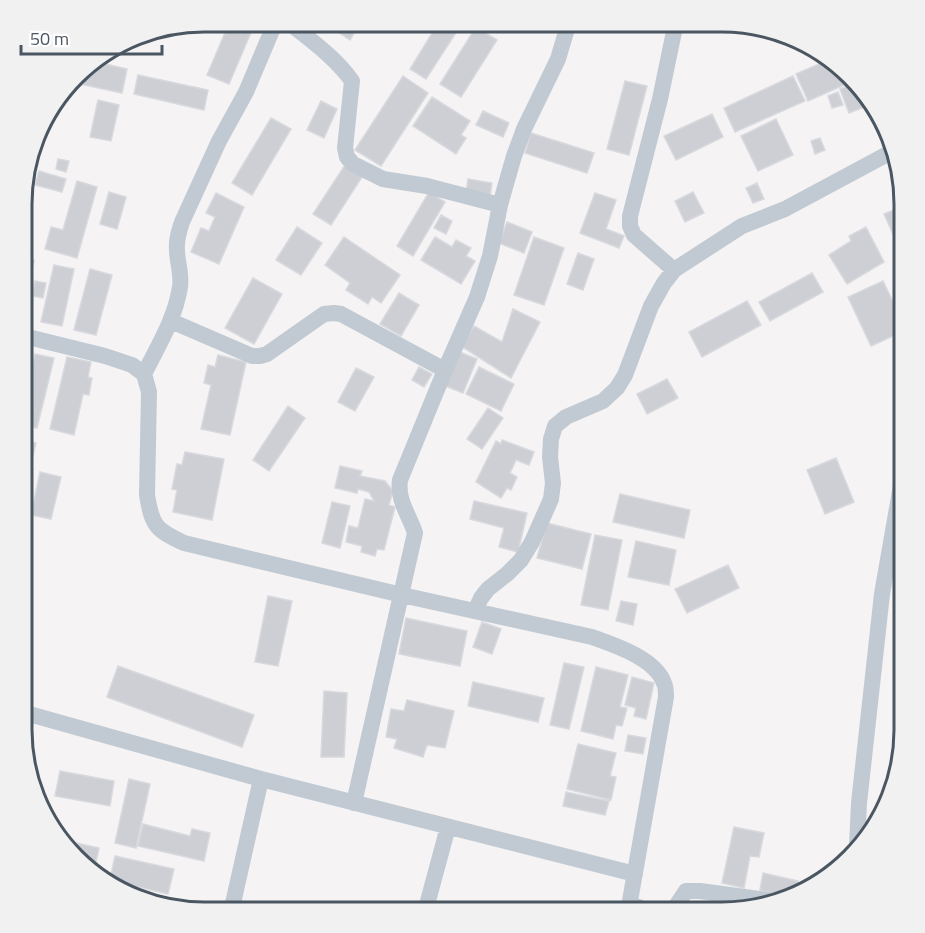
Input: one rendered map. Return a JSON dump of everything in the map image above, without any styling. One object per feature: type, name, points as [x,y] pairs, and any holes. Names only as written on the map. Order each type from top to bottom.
[{"type":"street","points":[[144,374],[171,321],[180,287],[181,278],[176,249],[182,222],[219,141],[246,92],[271,32]]},
{"type":"street","points":[[300,32],[322,50],[347,74],[351,81],[345,148],[347,157],[353,164],[383,179],[427,186],[500,205]]},
{"type":"street","points":[[354,803],[415,533],[399,497],[400,480],[444,370],[477,297],[490,256],[500,205],[514,156],[524,129],[558,59],[566,32]]},
{"type":"street","points":[[674,32],[660,99],[630,216],[630,226],[634,235],[674,270]]},
{"type":"street","points":[[475,611],[488,589],[521,560],[532,542],[551,499],[553,483],[550,458],[555,426],[566,417],[603,401],[618,388],[651,306],[663,283],[674,270],[742,226],[785,208],[886,155]]},
{"type":"street","points":[[171,321],[252,356],[260,356],[267,354],[324,314],[334,313],[444,370]]},
{"type":"street","points":[[31,338],[105,356],[132,365],[144,374],[149,392],[147,495],[154,523],[164,534],[184,543],[592,637],[639,657],[657,672],[664,683],[666,697],[630,901]]},
{"type":"street","points":[[858,835],[882,594],[893,545]]},
{"type":"street","points":[[32,715],[261,779],[635,874]]},
{"type":"street","points":[[233,901],[261,779]]},
{"type":"street","points":[[428,901],[448,827]]},
{"type":"street","points":[[679,901],[686,891],[753,898]]},
{"type":"building","points":[[225,32],[251,32],[229,84],[207,75]]},
{"type":"building","points":[[338,32],[355,32],[350,40]]},
{"type":"building","points":[[433,32],[456,32],[426,79],[410,69]]},
{"type":"building","points":[[473,32],[484,32],[497,40],[461,97],[440,84]]},
{"type":"building","points":[[820,63],[845,84],[808,101],[796,74]]},
{"type":"building","points":[[104,64],[127,69],[122,93],[80,84]]},
{"type":"building","points":[[138,75],[208,90],[204,110],[134,94]]},
{"type":"building","points":[[403,76],[428,93],[381,166],[355,150]]},
{"type":"building","points":[[793,76],[805,101],[735,132],[724,108]]},
{"type":"building","points":[[625,81],[647,86],[629,155],[607,149]]},
{"type":"building","points":[[847,86],[863,107],[849,113],[840,89]]},
{"type":"building","points":[[838,92],[843,105],[832,108],[828,96]]},
{"type":"building","points":[[432,97],[470,121],[461,135],[466,138],[456,154],[413,126]]},
{"type":"building","points":[[98,100],[119,105],[111,141],[90,137]]},
{"type":"building","points":[[321,101],[337,109],[324,138],[307,130]]},
{"type":"building","points":[[483,111],[509,123],[503,137],[476,125]]},
{"type":"building","points":[[712,114],[723,137],[676,160],[664,136]]},
{"type":"building","points":[[271,118],[291,129],[252,195],[232,183]]},
{"type":"building","points":[[776,119],[793,155],[758,171],[741,136]]},
{"type":"building","points":[[531,133],[594,153],[587,173],[525,153]]},
{"type":"building","points":[[820,138],[825,150],[815,154],[811,141]]},
{"type":"building","points":[[58,159],[69,161],[66,172],[56,169]]},
{"type":"building","points":[[345,165],[362,177],[331,225],[313,214]]},
{"type":"building","points":[[39,171],[66,179],[62,192],[35,185]]},
{"type":"building","points":[[468,179],[492,183],[490,197],[466,193]]},
{"type":"building","points":[[77,181],[97,187],[77,258],[45,249],[51,227],[63,230]]},
{"type":"building","points":[[757,183],[764,199],[753,203],[746,188]]},
{"type":"building","points":[[109,192],[126,197],[117,229],[100,224]]},
{"type":"building","points":[[429,192],[445,202],[413,256],[397,246]]},
{"type":"building","points":[[693,192],[704,213],[685,222],[675,201]]},
{"type":"building","points":[[216,193],[244,207],[219,264],[191,252],[201,228],[209,231],[215,217],[206,213]]},
{"type":"building","points":[[595,193],[616,200],[606,229],[624,236],[619,248],[580,233]]},
{"type":"building","points":[[893,210],[893,234],[884,214]]},
{"type":"building","points":[[441,215],[452,221],[446,234],[434,228]]},
{"type":"building","points":[[507,222],[532,232],[524,253],[499,243]]},
{"type":"building","points":[[297,227],[322,243],[301,275],[276,260]]},
{"type":"building","points":[[866,227],[884,262],[847,284],[829,255],[851,241],[849,236]]},
{"type":"building","points":[[344,237],[400,275],[381,303],[372,297],[368,304],[346,290],[350,283],[325,265]]},
{"type":"building","points":[[435,237],[452,247],[456,240],[471,248],[466,256],[475,261],[461,284],[421,260]]},
{"type":"building","points":[[534,237],[564,248],[544,305],[514,295]]},
{"type":"building","points":[[578,253],[594,259],[583,290],[567,284]]},
{"type":"building","points":[[54,265],[74,269],[62,326],[41,322]]},
{"type":"building","points":[[90,269],[112,275],[96,335],[74,330]]},
{"type":"building","points":[[812,273],[823,292],[770,321],[759,302]]},
{"type":"building","points":[[253,278],[282,294],[254,344],[225,328]]},
{"type":"building","points":[[35,281],[46,283],[43,298],[32,296]]},
{"type":"building","points":[[883,281],[893,302],[893,336],[871,346],[848,297]]},
{"type":"building","points":[[399,293],[419,305],[401,336],[380,324]]},
{"type":"building","points":[[747,301],[761,325],[702,357],[689,332]]},
{"type":"building","points":[[513,309],[540,322],[511,378],[461,346],[474,326],[502,342]]},
{"type":"building","points":[[457,351],[477,359],[463,393],[443,385]]},
{"type":"building","points":[[35,354],[54,358],[37,428],[31,427],[31,369]]},
{"type":"building","points":[[218,355],[246,362],[230,435],[201,429],[211,385],[204,383],[208,365],[215,367]]},
{"type":"building","points":[[67,357],[91,362],[88,377],[92,378],[89,395],[83,394],[74,435],[50,429]]},
{"type":"building","points":[[419,367],[432,374],[424,387],[412,380]]},
{"type":"building","points":[[479,367],[514,384],[501,411],[466,394]]},
{"type":"building","points":[[356,368],[374,377],[355,411],[338,402]]},
{"type":"building","points":[[667,379],[678,398],[647,414],[637,394]]},
{"type":"building","points":[[288,406],[305,418],[269,471],[253,460]]},
{"type":"building","points":[[488,408],[503,418],[482,449],[467,439]]},
{"type":"building","points":[[502,440],[534,452],[529,465],[516,460],[510,473],[517,477],[511,490],[507,488],[501,498],[476,482],[496,441],[501,444]]},
{"type":"building","points":[[31,442],[36,443],[31,461]]},
{"type":"building","points":[[185,452],[224,459],[212,520],[173,512],[177,490],[172,489],[177,464],[182,465]]},
{"type":"building","points":[[836,458],[854,502],[825,514],[807,470]]},
{"type":"building","points":[[340,466],[362,471],[360,476],[385,481],[393,491],[389,505],[395,507],[384,550],[377,549],[375,556],[361,552],[362,546],[346,542],[349,526],[358,528],[365,499],[374,501],[369,492],[358,489],[357,493],[335,488]]},
{"type":"building","points":[[40,472],[61,477],[51,519],[32,515]]},
{"type":"building","points":[[620,494],[690,510],[684,538],[613,522]]},
{"type":"building","points":[[474,501],[527,513],[518,552],[499,547],[504,528],[470,519]]},
{"type":"building","points":[[332,502],[350,506],[340,548],[322,543]]},
{"type":"building","points":[[547,523],[591,534],[582,569],[537,558]]},
{"type":"building","points":[[595,535],[622,540],[608,610],[581,605]]},
{"type":"building","points":[[636,541],[676,550],[669,585],[628,577]]},
{"type":"building","points":[[728,565],[739,588],[687,613],[675,589]]},
{"type":"building","points":[[268,596],[292,601],[278,666],[255,662]]},
{"type":"building","points":[[621,601],[637,604],[633,625],[616,621]]},
{"type":"building","points":[[406,618],[467,631],[460,666],[399,654]]},
{"type":"building","points":[[482,622],[501,629],[492,654],[473,647]]},
{"type":"building","points":[[564,663],[584,667],[569,729],[550,725]]},
{"type":"building","points":[[118,666],[254,715],[242,747],[107,697]]},
{"type":"building","points":[[596,667],[628,675],[620,707],[627,708],[622,726],[616,725],[613,739],[581,731]]},
{"type":"building","points":[[632,677],[654,683],[646,719],[634,716],[636,708],[625,705]]},
{"type":"building","points":[[473,682],[544,698],[538,722],[468,706]]},
{"type":"building","points":[[324,691],[347,693],[344,757],[321,757]]},
{"type":"building","points":[[407,700],[454,711],[445,748],[427,745],[423,757],[394,748],[397,739],[386,737],[391,709],[404,711]]},
{"type":"building","points":[[628,735],[646,738],[643,754],[625,751]]},
{"type":"building","points":[[578,744],[616,753],[610,776],[616,777],[611,800],[567,789]]},
{"type":"building","points":[[60,771],[114,781],[110,806],[55,796]]},
{"type":"building","points":[[129,779],[150,784],[136,848],[115,843]]},
{"type":"building","points":[[566,792],[609,801],[605,815],[563,806]]},
{"type":"building","points":[[143,824],[190,836],[192,829],[210,833],[204,861],[138,846]]},
{"type":"building","points":[[734,827],[764,833],[759,857],[750,856],[744,888],[722,883]]},
{"type":"building","points":[[75,843],[99,848],[96,863]]},
{"type":"building","points":[[115,856],[174,869],[168,894],[133,886],[111,874]]},
{"type":"building","points":[[763,873],[798,881],[773,893],[760,890]]}]
